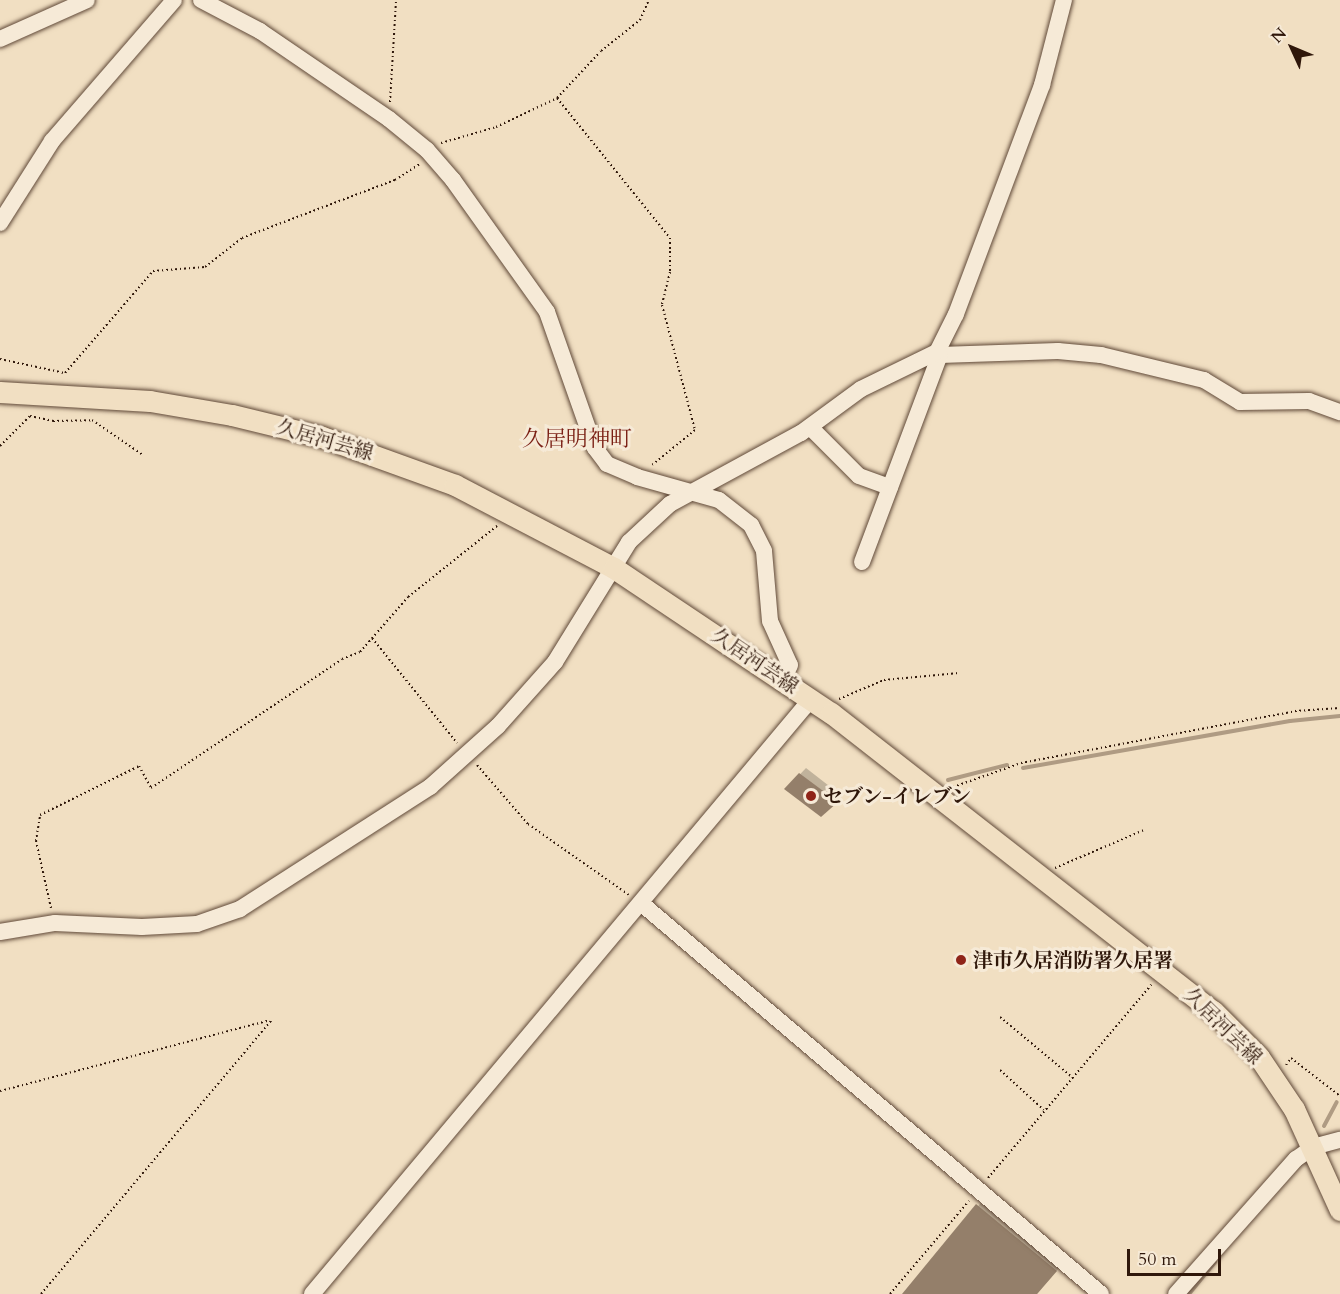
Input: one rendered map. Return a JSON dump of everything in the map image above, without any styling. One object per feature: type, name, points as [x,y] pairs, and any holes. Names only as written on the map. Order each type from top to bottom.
[{"type":"main road","name":"久居河芸線","points":[[0,392],[92,394],[232,415],[322,437],[400,463],[516,513],[614,568],[817,703],[1042,875],[1236,1032],[1275,1079],[1314,1147],[1340,1210]]},
{"type":"street","points":[[0,39],[87,0]]},
{"type":"street","points":[[0,223],[52,141],[174,0]]},
{"type":"street","points":[[201,0],[260,31],[389,119],[428,153],[502,246],[546,312],[598,454],[614,469],[687,491],[705,494],[730,507],[752,525],[761,541],[771,621],[790,665],[783,680]]},
{"type":"street","points":[[862,562],[938,354],[956,314],[1042,85],[1064,0]]},
{"type":"street","points":[[0,932],[55,923],[142,927],[197,924],[219,919],[382,819],[430,787],[498,726],[555,662],[629,542],[687,491],[810,427],[861,389],[938,354],[1058,351],[1101,355],[1204,380],[1240,402],[1309,401],[1340,412]]},
{"type":"street","points":[[810,427],[859,476],[890,487]]},
{"type":"street","points":[[312,1294],[642,904],[817,703]]},
{"type":"street","points":[[642,904],[1101,1294]]},
{"type":"street","points":[[1176,1294],[1296,1159],[1314,1147],[1340,1140]]},
{"type":"path","points":[[389,119],[396,0]]},
{"type":"path","points":[[0,359],[65,373],[153,271],[205,267],[242,238],[395,180],[428,153],[451,138],[496,127],[557,98],[601,51],[640,20],[649,0]]},
{"type":"path","points":[[557,98],[670,238],[670,272],[662,305],[694,430],[637,477]]},
{"type":"path","points":[[0,446],[30,416],[53,421],[92,420],[143,455]]},
{"type":"path","points":[[55,923],[36,841],[40,815],[139,766],[151,788],[342,659],[360,652],[408,597],[516,513]]},
{"type":"path","points":[[372,638],[466,753],[528,824],[642,904]]},
{"type":"path","points":[[817,703],[884,681],[959,673]]},
{"type":"path","points":[[936,793],[1021,763],[1295,711],[1340,708]]},
{"type":"path","points":[[1042,875],[1144,831]]},
{"type":"path","points":[[890,1294],[1163,972]]},
{"type":"path","points":[[1000,1017],[1072,1077]]},
{"type":"path","points":[[0,1091],[272,1020],[41,1294]]},
{"type":"path","points":[[1275,1079],[1291,1058],[1340,1096]]},
{"type":"path","points":[[1000,1070],[1044,1110]]},
{"type":"building","name":"セブン-イレブン","points":[[799,773],[838,802],[821,817],[784,789]]},
{"type":"building","points":[[976,1204],[1057,1271],[1037,1294],[902,1294]]},
{"type":"waterway","points":[[1023,768],[1290,721],[1340,716]]},
{"type":"waterway","points":[[948,780],[1007,765]]},
{"type":"waterway","points":[[1324,1126],[1337,1102]]},
{"type":"waterway","points":[[1189,1294],[1215,1262]]},
{"type":"place","name":"セブン-イレブン","points":[[811,796]]},
{"type":"place","name":"津市久居消防署久居署","points":[[961,960]]},
{"type":"district","name":"久居明神町","points":[[577,440]]}]
